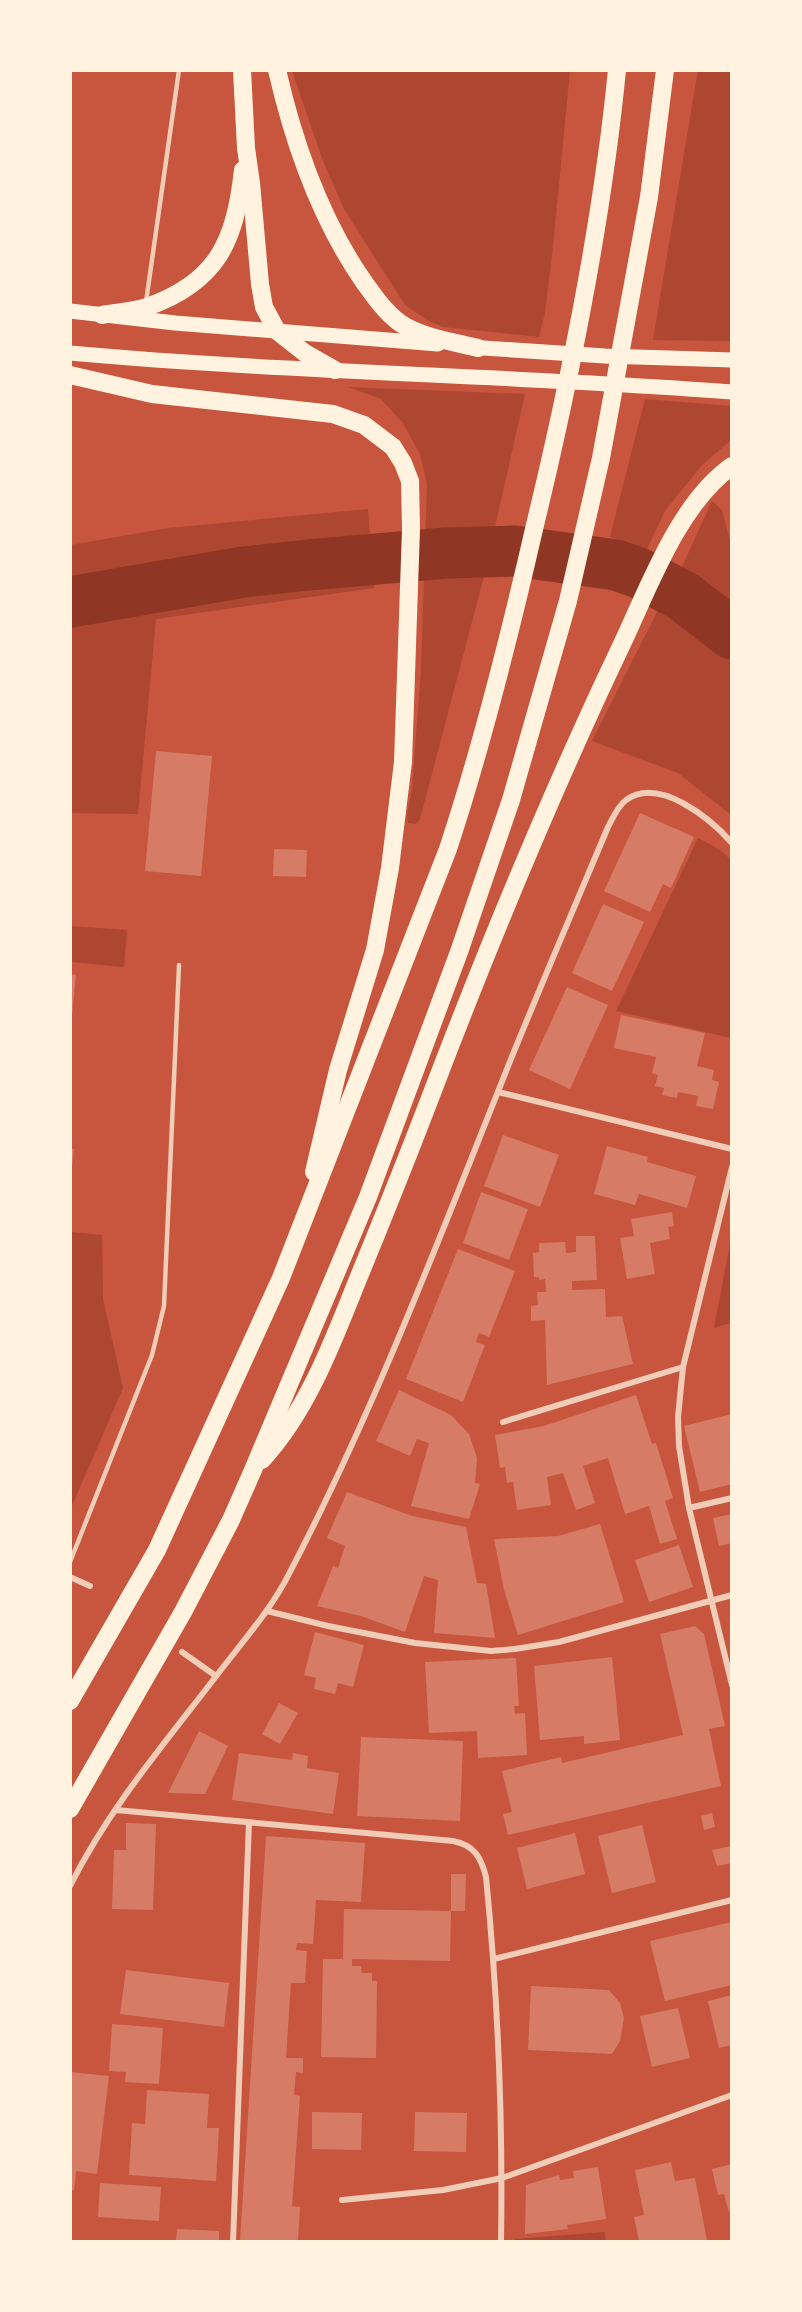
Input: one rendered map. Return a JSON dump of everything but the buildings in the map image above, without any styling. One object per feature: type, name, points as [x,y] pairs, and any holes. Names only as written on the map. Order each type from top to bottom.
[{"type":"highway","points":[[242,70],[246,148],[262,297],[268,317],[277,331],[305,353],[335,370]]},
{"type":"highway","points":[[277,70],[298,144],[318,198],[341,245],[369,290],[391,315],[407,327],[478,348]]},
{"type":"highway","points":[[70,1701],[157,1550],[298,1240],[448,849],[470,782],[505,653],[557,432],[576,338],[611,130],[617,70]]},
{"type":"highway","points":[[70,1809],[183,1612],[231,1520],[253,1470],[363,1208],[425,1045],[512,800],[553,660],[586,529],[650,197],[665,70]]},
{"type":"highway","points":[[102,315],[145,308],[196,282],[220,256],[236,209],[246,148]]},
{"type":"highway","points":[[70,375],[152,394],[333,414],[352,419],[380,435],[393,447],[410,481],[411,529],[403,762],[386,896],[372,959],[338,1070],[298,1240]]},
{"type":"highway","points":[[253,1470],[291,1424],[341,1322],[480,966],[532,842],[595,702],[686,516],[709,484],[732,466]]},
{"type":"main road","points":[[70,311],[478,348],[604,356],[732,360]]},
{"type":"main road","points":[[70,353],[207,365],[656,386],[732,392]]},
{"type":"street","points":[[70,1886],[95,1841],[157,1750],[267,1611],[289,1574],[333,1485],[400,1335],[498,1092],[608,827],[618,808],[632,797],[661,795],[684,803],[713,823],[732,843]]},
{"type":"street","points":[[498,1092],[732,1149]]},
{"type":"street","points":[[732,1167],[682,1368],[678,1417],[679,1446],[689,1508],[732,1685]]},
{"type":"street","points":[[503,1422],[682,1368]]},
{"type":"street","points":[[689,1508],[732,1498]]},
{"type":"street","points":[[70,1577],[90,1586]]},
{"type":"street","points":[[267,1611],[415,1643],[491,1650],[515,1649],[559,1642],[732,1595]]},
{"type":"street","points":[[182,1652],[216,1676]]},
{"type":"street","points":[[116,1810],[453,1841],[470,1846],[479,1857],[486,1877],[494,1959],[501,2104],[501,2241]]},
{"type":"street","points":[[233,2241],[249,1822]]},
{"type":"street","points":[[494,1959],[732,1900]]},
{"type":"street","points":[[342,2200],[444,2190],[502,2178],[732,2095]]},
{"type":"lane","points":[[145,308],[179,70]]},
{"type":"lane","points":[[70,1562],[152,1355],[164,1306],[179,965]]},
{"type":"shaded area","points":[[698,70],[731,71],[731,341],[653,340]]},
{"type":"shaded area","points":[[292,71],[570,71],[553,246],[545,313],[539,337],[443,327],[429,321],[405,305],[344,209],[323,161]]},
{"type":"shaded area","points":[[348,387],[525,394],[483,580],[420,819],[416,824],[408,823],[407,815],[412,789],[421,669],[427,484],[420,454],[403,423],[381,399]]},
{"type":"shaded area","points":[[645,399],[732,406],[731,440],[702,465],[665,511],[647,549],[610,537]]},
{"type":"shaded area","points":[[712,501],[722,510],[731,544],[731,613],[681,569]]},
{"type":"shaded area","points":[[368,509],[374,588],[156,619],[138,814],[71,813],[71,545],[168,528]]},
{"type":"shaded area","points":[[661,604],[712,638],[731,660],[731,815],[678,773],[592,741]]},
{"type":"shaded area","points":[[698,838],[719,849],[731,860],[731,1038],[616,1011]]},
{"type":"shaded area","points":[[71,926],[127,930],[124,967],[71,962]]},
{"type":"shaded area","points":[[71,1232],[102,1235],[103,1299],[123,1388],[71,1508]]},
{"type":"shaded area","points":[[730,1244],[731,1323],[714,1328]]},
{"type":"shaded area","points":[[605,2232],[606,2241],[515,2241],[515,2239]]},
{"type":"waterway","points":[[70,602],[244,572],[446,553],[515,551],[616,565],[639,573],[683,596],[732,634]]}]
